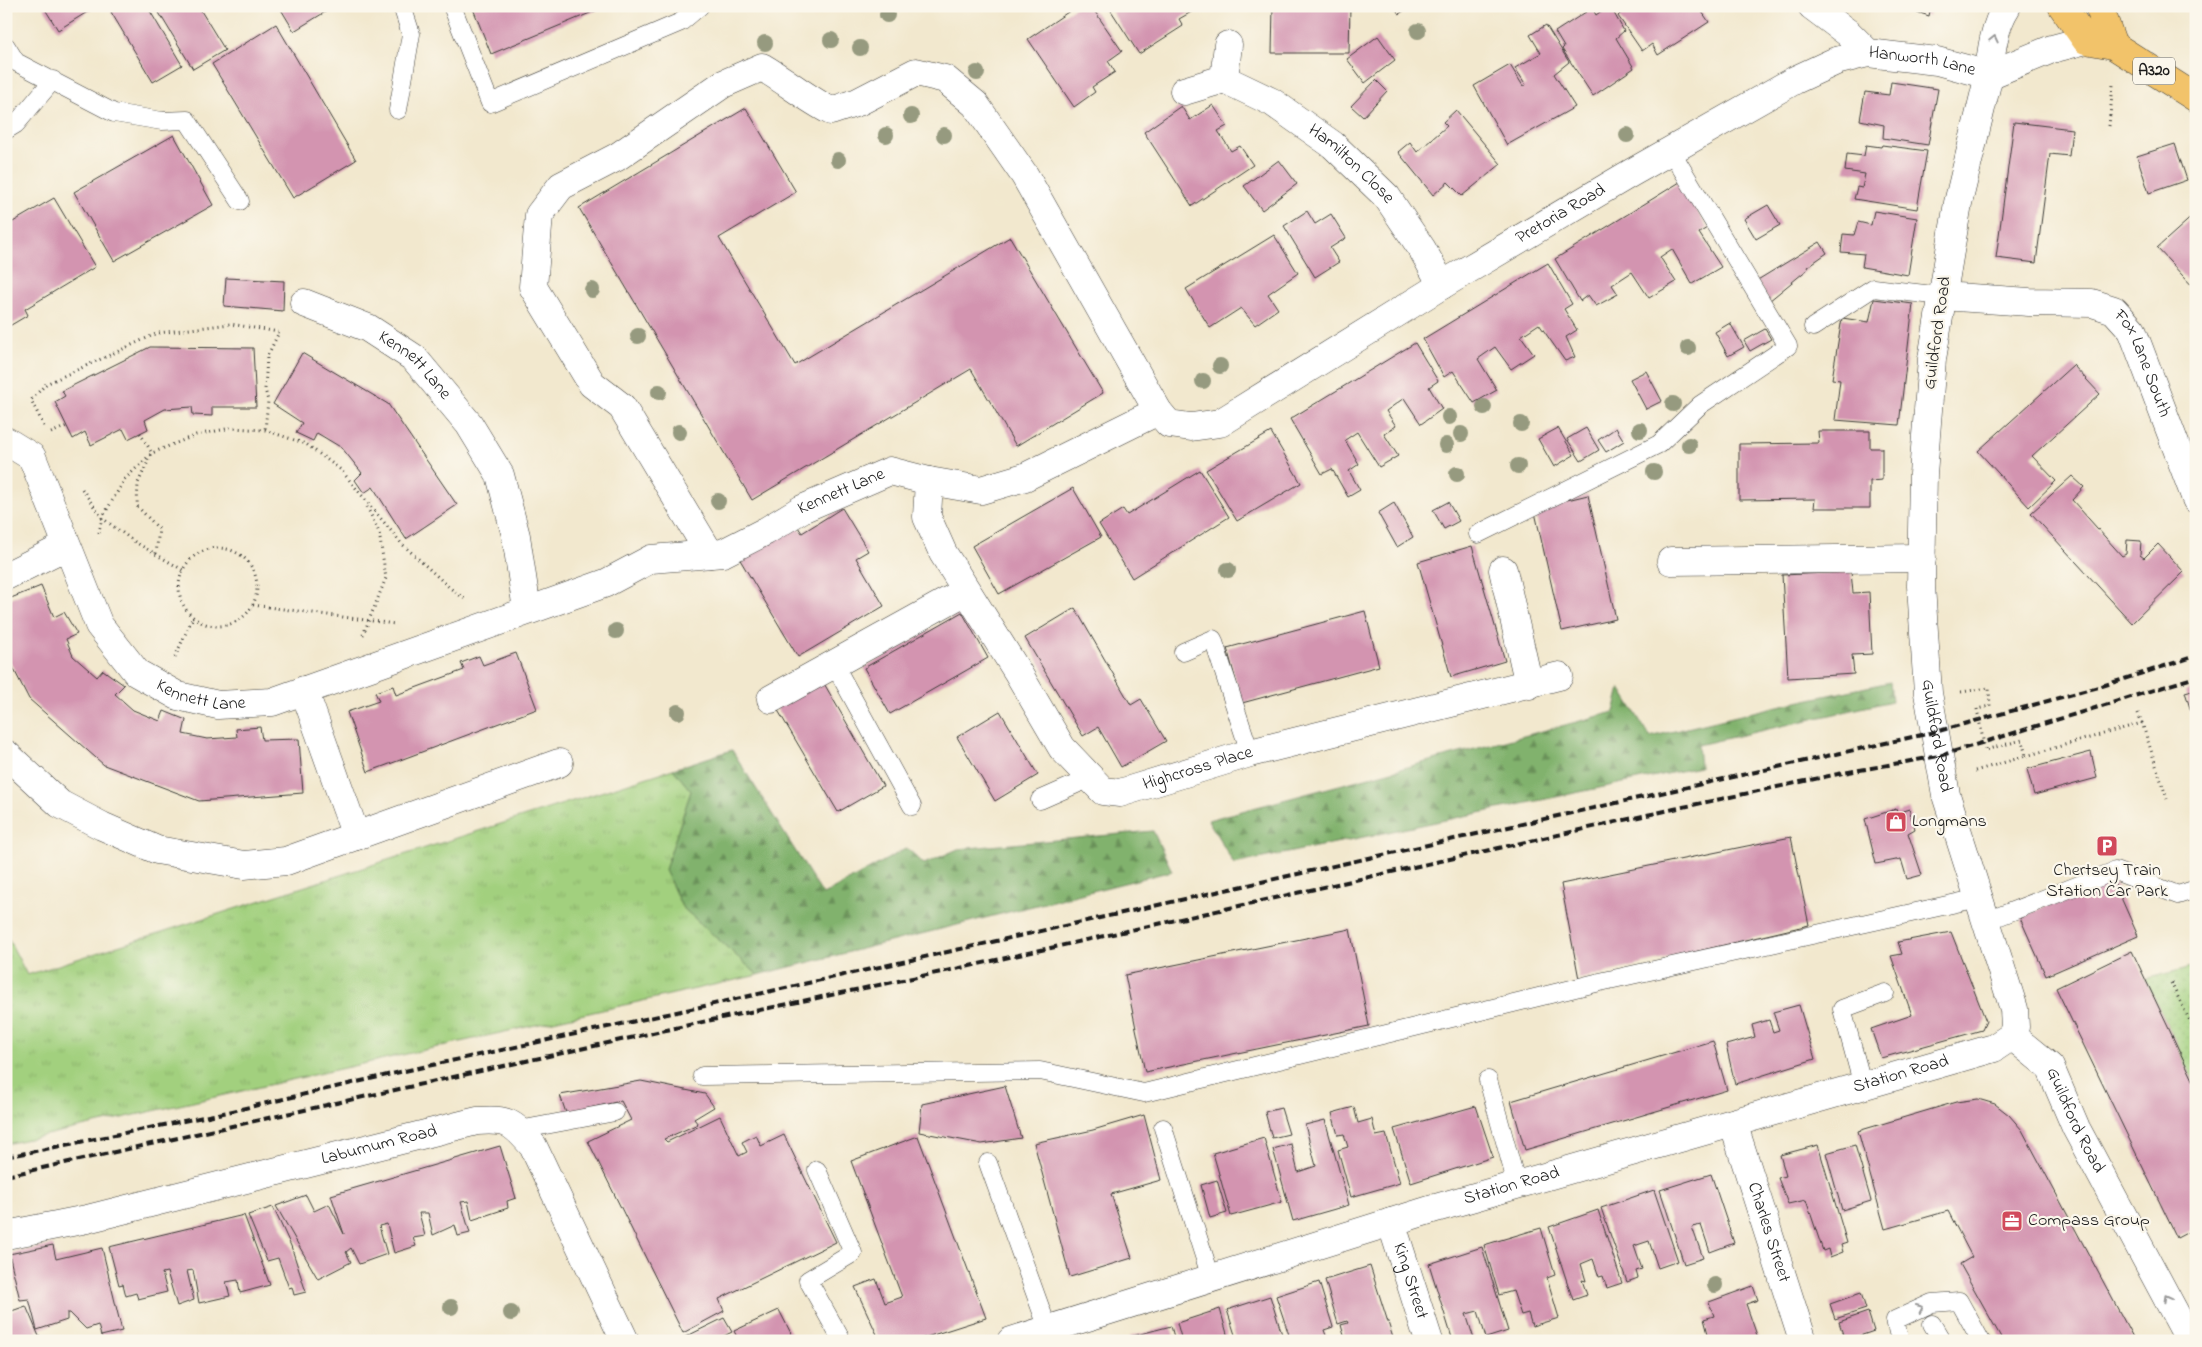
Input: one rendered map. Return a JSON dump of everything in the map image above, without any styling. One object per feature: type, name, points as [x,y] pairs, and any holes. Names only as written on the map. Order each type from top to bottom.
[{"type":"main road","points":[[2062,6],[2086,40]]},
{"type":"main road","name":"A320","points":[[2099,6],[2112,45]]},
{"type":"main road","name":"A320","points":[[2086,40],[2112,45],[2196,98]]},
{"type":"street","name":"Hanworth Lane","points":[[1812,6],[1848,33],[1868,53],[1937,61],[1989,75]]},
{"type":"street","name":"Guildford Road","points":[[2007,6],[1999,19],[1990,56],[1989,75],[1958,203],[1931,369],[1923,474],[1921,586],[1928,693],[1946,795],[2014,1009],[2016,1027],[2012,1036],[2050,1067],[2076,1128],[2190,1341]]},
{"type":"street","points":[[1989,75],[2052,49],[2086,40]]},
{"type":"street","points":[[1184,91],[1224,79],[1228,45]]},
{"type":"street","name":"Pretoria Road","points":[[1158,411],[1169,424],[1191,427],[1220,423],[1442,285],[1631,173],[1795,80],[1836,61],[1868,53]]},
{"type":"street","points":[[710,554],[622,407],[592,384],[534,287],[539,215],[561,186],[617,157],[723,84],[762,67],[782,78],[804,97],[831,111],[858,102],[916,72],[946,79],[975,104],[1025,176],[1158,411]]},
{"type":"street","name":"Hamilton Close","points":[[1224,79],[1272,102],[1333,145],[1387,197],[1422,249],[1442,285]]},
{"type":"street","name":"Fox Lane South","points":[[1942,296],[2092,303],[2114,310],[2132,330],[2196,499]]},
{"type":"street","name":"Kennett Lane","points":[[304,304],[368,328],[414,358],[470,424],[500,475],[516,536],[527,610]]},
{"type":"street","name":"Kennett Lane","points":[[6,441],[32,457],[99,625],[137,674],[178,696],[218,705],[272,702],[606,583],[650,559],[723,553],[766,531],[802,508],[890,471],[929,481],[981,490],[1025,477],[1158,411]]},
{"type":"street","name":"Highcross Place","points":[[929,481],[927,517],[943,554],[1017,671],[1062,748],[1103,791],[1120,793],[1250,753],[1530,685],[1559,676]]},
{"type":"street","points":[[6,576],[66,546]]},
{"type":"street","points":[[1671,561],[1922,558]]},
{"type":"street","points":[[1503,570],[1530,685]]},
{"type":"street","points":[[771,699],[966,591]]},
{"type":"street","points":[[304,690],[356,836]]},
{"type":"street","points":[[6,754],[60,804],[102,826],[157,850],[244,865],[286,860],[559,763]]},
{"type":"street","name":"Station Road","points":[[1011,1341],[1517,1184],[1994,1048],[2012,1036]]},
{"type":"street","name":"Laburnum Road","points":[[6,1235],[87,1219],[476,1121],[498,1119],[516,1126],[533,1146],[625,1341]]},
{"type":"street","name":"Charles Street","points":[[1733,1123],[1803,1341]]},
{"type":"street","name":"King Street","points":[[1391,1222],[1429,1341]]},
{"type":"lane","points":[[398,110],[411,34],[402,6]]},
{"type":"lane","points":[[452,6],[490,103],[681,22],[700,6]]},
{"type":"lane","points":[[6,46],[16,62],[114,113],[162,121],[187,120],[240,201]]},
{"type":"lane","points":[[6,130],[16,124],[53,80]]},
{"type":"lane","points":[[1478,534],[1659,444],[1700,405],[1788,346],[1671,151]]},
{"type":"lane","points":[[1813,327],[1873,288],[1942,296]]},
{"type":"lane","points":[[1183,652],[1213,638],[1250,753]]},
{"type":"lane","points":[[834,664],[912,806]]},
{"type":"lane","points":[[1040,800],[1090,778]]},
{"type":"lane","points":[[702,1076],[1040,1072],[1144,1093],[1600,982],[1983,909],[2115,870],[2178,895],[2196,889]]},
{"type":"lane","points":[[1863,1086],[1842,1009],[1885,993]]},
{"type":"lane","points":[[1488,1080],[1517,1184]]},
{"type":"lane","points":[[519,1130],[616,1112]]},
{"type":"lane","points":[[1163,1128],[1210,1278]]},
{"type":"lane","points":[[988,1164],[1048,1329]]},
{"type":"lane","points":[[817,1170],[854,1253],[808,1280],[842,1341]]},
{"type":"lane","points":[[1900,1341],[1895,1320],[1932,1303],[1959,1301],[1981,1341]]},
{"type":"lane","points":[[1932,1324],[1942,1341]]},
{"type":"path","points":[[2110,126],[2113,85]]},
{"type":"path","points":[[52,442],[32,400],[46,384],[158,333],[230,324],[279,332],[267,358],[265,389],[268,401],[265,430]]},
{"type":"path","points":[[48,434],[67,426]]},
{"type":"path","points":[[80,580],[96,548],[102,518],[125,479],[152,453],[196,435],[231,428],[265,430],[306,444],[341,470],[365,502],[401,543],[450,588],[496,621]]},
{"type":"path","points":[[140,433],[152,453]]},
{"type":"path","points":[[152,453],[138,483],[137,506],[158,529],[156,555]]},
{"type":"path","points":[[79,486],[102,518],[156,555],[183,570]]},
{"type":"path","points":[[347,675],[386,578],[379,532],[365,502]]},
{"type":"path","points":[[219,547],[232,550],[243,556],[252,566],[257,586],[253,605],[246,615],[236,622],[224,626],[211,626],[199,622],[182,604],[179,591],[183,570],[193,556],[205,550],[219,547]]},
{"type":"path","points":[[253,605],[391,622],[437,642]]},
{"type":"path","points":[[162,687],[193,617]]},
{"type":"path","points":[[1928,693],[1960,692],[1989,688],[1990,706],[1977,709],[1985,750],[2022,740],[2026,756]]},
{"type":"path","points":[[2138,714],[2167,799]]},
{"type":"path","points":[[1977,780],[1974,770],[2142,723]]},
{"type":"path","points":[[2172,983],[2196,1033]]},
{"type":"green space","points":[[1890,682],[1892,701],[1698,745],[1700,767],[1234,864],[1208,820],[1614,712],[1620,688],[1650,737],[1778,706]]},
{"type":"green space","points":[[732,750],[823,895],[907,848],[924,864],[958,849],[1153,831],[1172,871],[758,975],[682,907],[665,870],[691,791],[673,769]]},
{"type":"green space","points":[[673,769],[691,791],[665,870],[682,907],[758,975],[6,1144],[6,934],[27,975]]},
{"type":"green space","points":[[2196,966],[2196,1086],[2145,979]]},
{"type":"building","points":[[43,6],[97,6],[58,30]]},
{"type":"building","points":[[121,6],[147,6],[182,65],[153,82],[111,12]]},
{"type":"building","points":[[155,6],[198,6],[225,50],[193,69]]},
{"type":"building","points":[[279,6],[335,6],[294,31]]},
{"type":"building","points":[[472,6],[607,6],[491,54]]},
{"type":"building","points":[[1077,6],[1091,6],[1122,51],[1108,61],[1115,72],[1092,87],[1095,92],[1074,107],[1028,39]]},
{"type":"building","points":[[1108,6],[1190,6],[1193,11],[1179,19],[1183,26],[1139,54]]},
{"type":"building","points":[[1273,6],[1350,6],[1349,53],[1272,53]]},
{"type":"building","points":[[1394,6],[1411,6],[1399,14]]},
{"type":"building","points":[[1610,6],[1624,31],[1616,38],[1634,68],[1593,96],[1562,49],[1564,47],[1555,32],[1592,8],[1596,15]]},
{"type":"building","points":[[1628,6],[1698,6],[1709,22],[1658,55],[1652,44],[1642,51],[1618,16]]},
{"type":"building","points":[[1899,6],[1931,6],[1929,16]]},
{"type":"building","points":[[276,24],[356,160],[293,198],[212,64]]},
{"type":"building","points":[[1546,25],[1569,62],[1554,74],[1575,107],[1507,145],[1474,86],[1510,65],[1523,86],[1526,85],[1515,68],[1541,53],[1530,35]]},
{"type":"building","points":[[1378,36],[1395,60],[1365,83],[1347,59]]},
{"type":"building","points":[[1376,80],[1387,91],[1363,117],[1351,106]]},
{"type":"building","points":[[1891,82],[1938,89],[1928,145],[1883,138],[1884,125],[1860,120],[1865,92],[1889,95]]},
{"type":"building","points":[[1213,105],[1227,126],[1218,131],[1231,151],[1240,146],[1253,165],[1192,206],[1144,132],[1181,106],[1190,120]]},
{"type":"building","points":[[746,108],[796,192],[719,238],[795,365],[1010,237],[1103,393],[1016,446],[971,369],[752,500],[579,208]]},
{"type":"building","points":[[1456,110],[1501,164],[1462,196],[1448,182],[1433,195],[1398,152],[1410,142],[1417,152],[1447,126],[1443,122]]},
{"type":"building","points":[[2014,122],[2072,129],[2069,156],[2050,154],[2036,263],[1996,258]]},
{"type":"building","points":[[174,135],[213,205],[114,261],[74,192]]},
{"type":"building","points":[[2175,144],[2187,180],[2149,193],[2137,156]]},
{"type":"building","points":[[1866,145],[1881,147],[1882,145],[1927,151],[1917,209],[1854,199],[1857,187],[1862,188],[1865,174],[1845,171],[1847,154],[1864,156]]},
{"type":"building","points":[[1279,160],[1297,184],[1262,210],[1244,186]]},
{"type":"building","points":[[1680,182],[1707,228],[1699,233],[1721,267],[1692,284],[1672,249],[1660,257],[1676,282],[1649,298],[1632,272],[1612,285],[1618,294],[1596,306],[1588,295],[1580,301],[1555,259]]},
{"type":"building","points":[[54,198],[95,267],[25,309],[28,315],[6,328],[6,226]]},
{"type":"building","points":[[1768,205],[1780,225],[1756,239],[1744,219]]},
{"type":"building","points":[[1307,211],[1315,224],[1331,214],[1346,238],[1330,248],[1339,262],[1315,277],[1284,226]]},
{"type":"building","points":[[1874,211],[1917,218],[1908,275],[1862,267],[1864,254],[1841,252],[1843,234],[1854,235],[1858,222],[1871,225]]},
{"type":"building","points":[[2196,213],[2196,290],[2157,248]]},
{"type":"building","points":[[1274,235],[1298,273],[1268,294],[1278,309],[1255,325],[1241,308],[1210,328],[1186,289]]},
{"type":"building","points":[[1820,242],[1827,253],[1807,267],[1808,269],[1769,301],[1756,281]]},
{"type":"building","points":[[1548,263],[1572,304],[1564,309],[1577,330],[1566,337],[1575,357],[1565,361],[1539,324],[1521,336],[1534,354],[1511,369],[1495,347],[1478,359],[1497,390],[1474,403],[1453,371],[1444,377],[1423,339]]},
{"type":"building","points":[[226,278],[284,281],[283,311],[224,306]]},
{"type":"building","points":[[1874,299],[1913,304],[1899,425],[1835,420],[1840,380],[1832,379],[1842,318],[1869,322]]},
{"type":"building","points":[[1730,323],[1744,347],[1728,356],[1715,332]]},
{"type":"building","points":[[1765,329],[1771,339],[1750,351],[1744,341]]},
{"type":"building","points":[[1415,343],[1438,381],[1429,387],[1442,409],[1421,424],[1404,398],[1386,411],[1396,426],[1384,434],[1398,456],[1379,467],[1357,432],[1345,440],[1359,464],[1349,471],[1360,490],[1348,497],[1332,469],[1322,474],[1290,419]]},
{"type":"building","points":[[150,347],[253,348],[256,407],[212,407],[212,416],[193,415],[192,407],[165,409],[145,420],[148,429],[128,439],[123,429],[91,445],[85,432],[73,439],[55,402],[65,396],[62,391]]},
{"type":"building","points":[[302,353],[388,404],[457,505],[406,539],[373,487],[364,493],[355,480],[362,473],[342,448],[317,433],[313,441],[296,433],[302,423],[273,404]]},
{"type":"building","points":[[2073,365],[2100,394],[2032,456],[2056,481],[2029,507],[1978,451]]},
{"type":"building","points":[[1646,371],[1662,401],[1646,409],[1630,379]]},
{"type":"building","points":[[1558,428],[1574,455],[1554,467],[1538,439]]},
{"type":"building","points":[[1586,428],[1599,450],[1581,461],[1567,439]]},
{"type":"building","points":[[1616,428],[1624,441],[1606,452],[1598,440]]},
{"type":"building","points":[[1818,431],[1870,431],[1870,448],[1882,448],[1882,480],[1870,481],[1870,508],[1814,508],[1815,499],[1739,500],[1739,444],[1819,443]]},
{"type":"building","points":[[1271,432],[1301,483],[1237,521],[1206,470]]},
{"type":"building","points":[[1200,470],[1229,517],[1132,578],[1099,524],[1123,509],[1127,515]]},
{"type":"building","points":[[2072,476],[2084,487],[2072,500],[2122,556],[2126,554],[2127,540],[2141,541],[2140,555],[2144,558],[2158,544],[2184,572],[2132,623],[2031,513]]},
{"type":"building","points":[[1073,488],[1101,537],[999,594],[972,546]]},
{"type":"building","points":[[1588,495],[1616,619],[1562,631],[1534,508]]},
{"type":"building","points":[[1448,502],[1459,521],[1444,529],[1433,510]]},
{"type":"building","points":[[1394,503],[1413,537],[1397,547],[1378,513]]},
{"type":"building","points":[[842,508],[868,551],[856,558],[884,606],[798,657],[739,558],[796,524],[802,533]]},
{"type":"building","points":[[1472,546],[1505,661],[1451,677],[1418,562]]},
{"type":"building","points":[[1851,572],[1853,593],[1869,592],[1872,654],[1852,655],[1854,674],[1788,678],[1782,575]]},
{"type":"building","points":[[41,586],[54,617],[64,612],[77,634],[66,639],[73,656],[97,677],[103,670],[124,685],[115,694],[133,710],[160,721],[164,711],[186,720],[183,734],[207,739],[237,737],[236,729],[260,727],[262,740],[299,739],[303,793],[199,801],[104,765],[29,699],[6,654],[6,600]]},
{"type":"building","points":[[1075,608],[1131,705],[1141,699],[1166,741],[1121,767],[1098,727],[1083,736],[1025,638]]},
{"type":"building","points":[[1365,611],[1379,666],[1242,703],[1227,648]]},
{"type":"building","points":[[962,612],[988,658],[890,714],[864,668]]},
{"type":"building","points":[[516,653],[537,709],[368,772],[347,712],[379,701],[375,692],[393,686],[396,695],[464,670],[461,663],[479,656],[483,665]]},
{"type":"building","points":[[822,680],[883,786],[838,812],[776,707]]},
{"type":"building","points":[[2196,689],[2195,736],[2192,725],[2195,724],[2185,692]]},
{"type":"building","points":[[1000,711],[1038,775],[995,801],[957,737]]},
{"type":"building","points":[[2091,752],[2097,778],[2034,795],[2027,769]]},
{"type":"building","points":[[1896,809],[1897,813],[1909,809],[1915,829],[1908,833],[1922,875],[1907,879],[1901,859],[1876,864],[1865,819]]},
{"type":"building","points":[[1791,837],[1809,925],[1579,979],[1561,884]]},
{"type":"building","points":[[2111,875],[2138,936],[2046,976],[2020,918]]},
{"type":"building","points":[[1350,929],[1369,1026],[1145,1072],[1125,975]]},
{"type":"building","points":[[1951,932],[1986,1021],[1982,1030],[1881,1058],[1871,1029],[1912,1015],[1891,956],[1902,954],[1898,942]]},
{"type":"building","points":[[2132,951],[2196,1086],[2196,1228],[2177,1238],[2056,988]]},
{"type":"building","points":[[1799,1005],[1815,1059],[1735,1084],[1726,1045],[1755,1037],[1752,1025],[1769,1020],[1773,1032],[1779,1030],[1773,1012]]},
{"type":"building","points":[[1713,1041],[1727,1090],[1525,1150],[1511,1101]]},
{"type":"building","points":[[641,1081],[705,1094],[714,1107],[694,1119],[698,1124],[664,1139],[667,1142],[720,1116],[739,1156],[747,1152],[742,1142],[756,1135],[761,1146],[784,1135],[836,1242],[719,1299],[724,1311],[683,1333],[588,1141],[631,1120],[621,1101],[566,1113],[560,1095]]},
{"type":"building","points":[[1005,1086],[1021,1138],[982,1144],[919,1132],[922,1104]]},
{"type":"building","name":"Compass Group","points":[[1978,1099],[1995,1104],[2009,1115],[2022,1130],[2135,1341],[2003,1341],[1960,1264],[1972,1257],[1948,1211],[1885,1229],[1858,1131],[1956,1102]]},
{"type":"building","points":[[1476,1106],[1493,1157],[1411,1183],[1394,1129]]},
{"type":"building","points":[[1354,1107],[1358,1123],[1372,1119],[1376,1136],[1386,1134],[1400,1183],[1351,1197],[1338,1150],[1348,1147],[1344,1134],[1338,1135],[1332,1113]]},
{"type":"building","points":[[1281,1108],[1289,1134],[1272,1138],[1265,1112]]},
{"type":"building","points":[[1144,1115],[1161,1180],[1111,1194],[1132,1258],[1070,1277],[1034,1143],[1093,1130]]},
{"type":"building","points":[[1325,1120],[1349,1205],[1293,1221],[1273,1149],[1291,1144],[1298,1172],[1316,1166],[1305,1125]]},
{"type":"building","points":[[918,1136],[986,1318],[914,1341],[880,1341],[855,1287],[876,1279],[885,1303],[902,1297],[851,1161]]},
{"type":"building","points":[[1264,1138],[1282,1202],[1231,1216],[1213,1153]]},
{"type":"building","points":[[1818,1145],[1847,1243],[1841,1245],[1843,1252],[1830,1257],[1828,1249],[1823,1251],[1806,1200],[1788,1204],[1778,1178],[1786,1176],[1780,1155]]},
{"type":"building","points":[[1855,1145],[1871,1201],[1842,1210],[1826,1153]]},
{"type":"building","points":[[500,1146],[516,1198],[507,1201],[508,1208],[472,1220],[468,1201],[461,1202],[470,1233],[458,1236],[455,1225],[433,1235],[428,1213],[419,1213],[425,1236],[413,1238],[416,1246],[394,1253],[387,1224],[379,1226],[387,1254],[359,1264],[351,1248],[346,1252],[351,1262],[318,1279],[276,1206],[306,1195],[314,1211],[329,1204],[344,1234],[331,1195]]},
{"type":"building","points":[[1711,1174],[1734,1243],[1710,1252],[1701,1225],[1692,1227],[1703,1258],[1684,1264],[1660,1190]]},
{"type":"building","points":[[1217,1180],[1227,1213],[1210,1218],[1201,1185]]},
{"type":"building","points":[[1654,1190],[1678,1261],[1658,1268],[1649,1241],[1634,1246],[1642,1269],[1636,1271],[1638,1278],[1627,1282],[1601,1208]]},
{"type":"building","points":[[273,1207],[291,1246],[306,1292],[294,1295],[292,1287],[289,1288],[278,1258],[267,1261],[248,1215]]},
{"type":"building","points":[[1598,1210],[1622,1283],[1607,1288],[1603,1276],[1599,1277],[1593,1259],[1581,1264],[1586,1281],[1582,1280],[1587,1295],[1573,1300],[1549,1227]]},
{"type":"building","points":[[244,1215],[270,1285],[240,1293],[238,1280],[226,1282],[230,1296],[199,1303],[193,1270],[187,1271],[194,1300],[177,1306],[167,1272],[162,1273],[167,1292],[138,1299],[136,1293],[126,1296],[123,1284],[119,1285],[109,1247]]},
{"type":"building","points":[[1541,1228],[1555,1275],[1547,1278],[1559,1318],[1532,1326],[1528,1313],[1521,1315],[1513,1291],[1499,1295],[1484,1245]]},
{"type":"building","points":[[53,1245],[56,1259],[102,1248],[122,1331],[101,1336],[98,1325],[86,1329],[70,1313],[67,1313],[67,1320],[37,1330],[29,1299],[20,1300],[9,1254]]},
{"type":"building","points":[[1482,1247],[1508,1331],[1486,1338],[1478,1311],[1466,1314],[1474,1339],[1453,1341],[1429,1264]]},
{"type":"building","points":[[1370,1266],[1394,1341],[1355,1341],[1353,1336],[1345,1339],[1341,1325],[1348,1323],[1347,1321],[1338,1324],[1325,1280]]},
{"type":"building","points":[[1319,1282],[1333,1327],[1324,1330],[1328,1341],[1291,1341],[1276,1296]]},
{"type":"building","points":[[1753,1286],[1758,1300],[1746,1304],[1759,1341],[1710,1341],[1704,1319],[1714,1316],[1709,1302]]},
{"type":"building","points":[[1861,1293],[1866,1309],[1835,1319],[1830,1304]]},
{"type":"building","points":[[1270,1296],[1284,1341],[1237,1341],[1227,1310]]},
{"type":"building","points":[[26,1306],[41,1341],[6,1341],[6,1313]]},
{"type":"building","points":[[1220,1309],[1229,1341],[1182,1341],[1177,1323]]},
{"type":"building","points":[[779,1310],[795,1341],[739,1341],[734,1331]]},
{"type":"building","points":[[1868,1312],[1874,1331],[1845,1341],[1839,1322]]},
{"type":"building","points":[[724,1318],[732,1332],[714,1341],[677,1341]]},
{"type":"building","points":[[1171,1326],[1175,1341],[1130,1341],[1129,1337]]},
{"type":"railway","points":[[6,1157],[228,1112],[400,1072],[1935,732],[2102,686],[2196,656]]},
{"type":"railway","points":[[6,1176],[707,1021],[965,967],[1674,809],[1843,773],[1939,756],[2196,677]]},
{"type":"place","name":"Longmans","points":[[1896,822]]},
{"type":"place","name":"Chertsey Train Station Car Park","points":[[2107,846]]},
{"type":"place","name":"Compass Group","points":[[2012,1221]]}]
